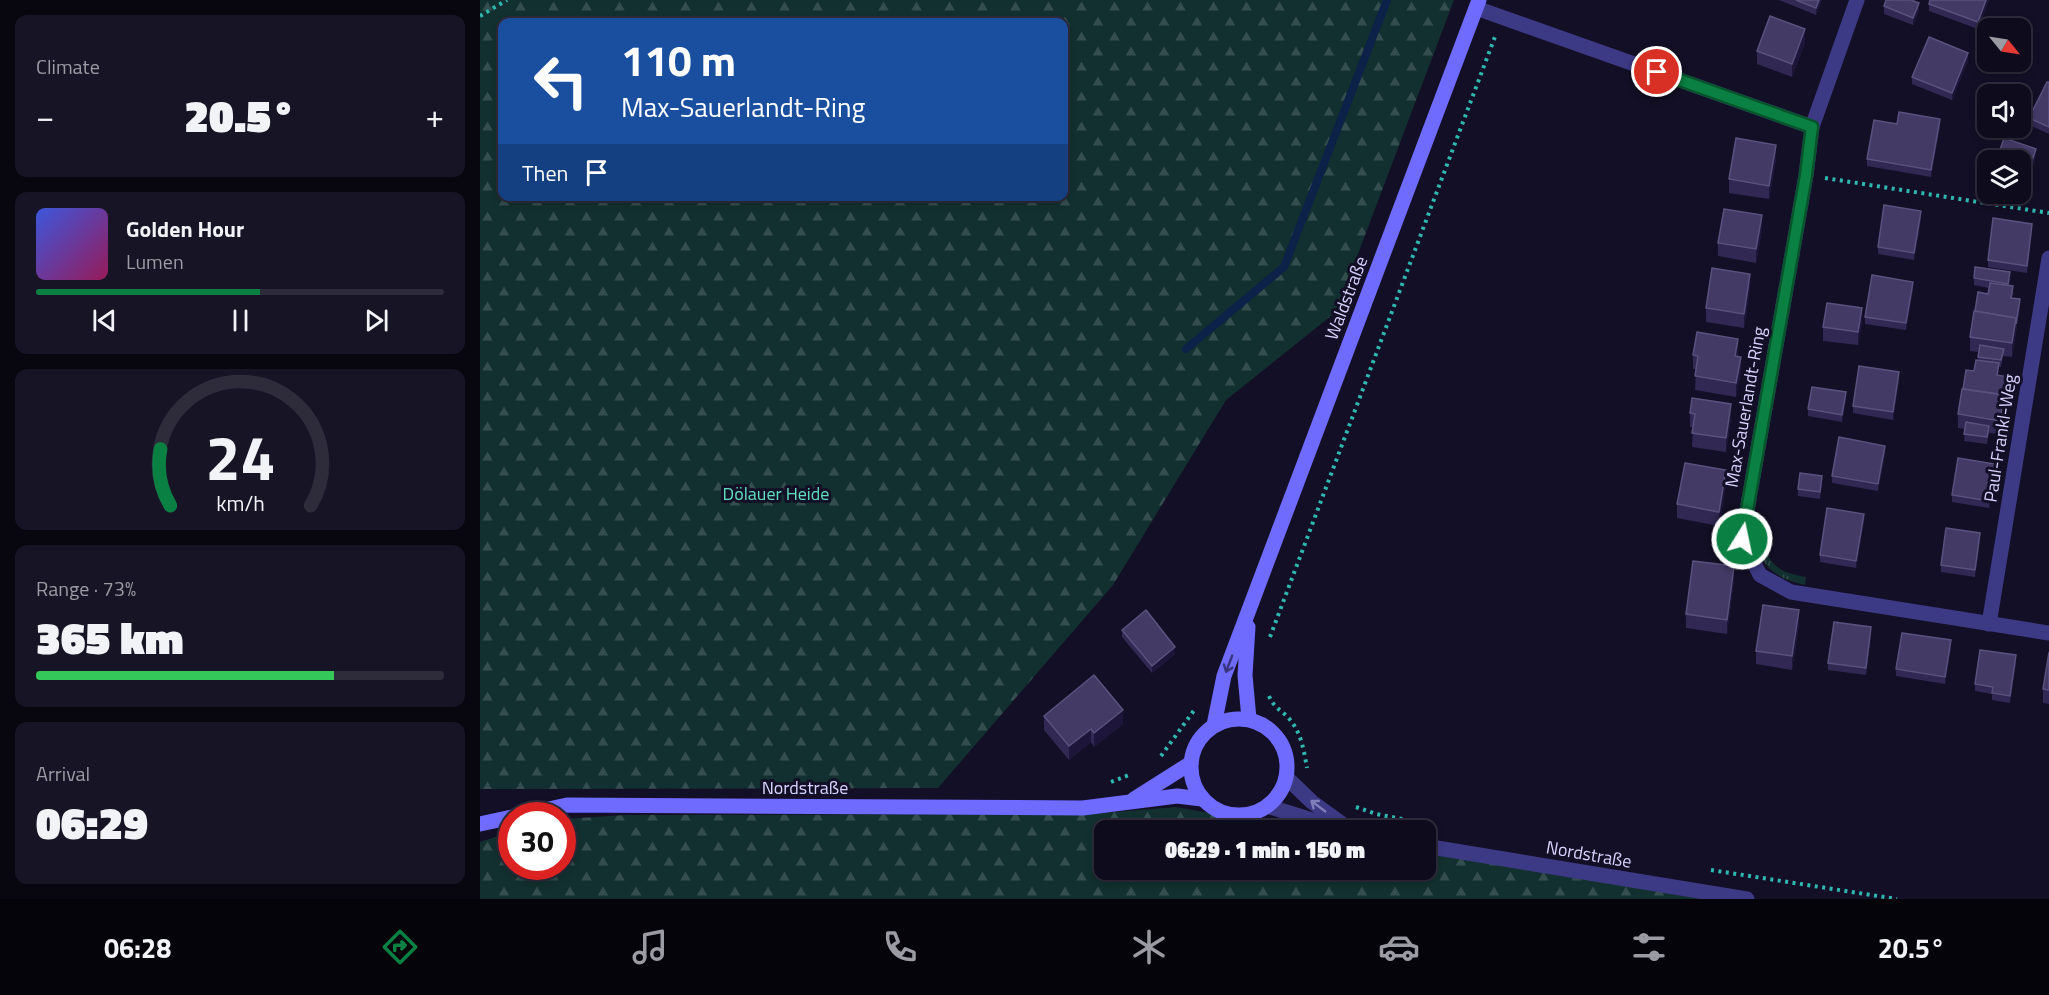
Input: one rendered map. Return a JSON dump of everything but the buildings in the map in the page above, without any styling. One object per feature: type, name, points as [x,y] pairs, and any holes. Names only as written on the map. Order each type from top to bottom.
[{"type":"main road","name":"Waldstraße","points":[[1215,725],[1224,676],[1478,4]]},
{"type":"main road","name":"Waldstraße","points":[[1250,609],[1245,675],[1250,719]]},
{"type":"main road","points":[[1202,799],[1195,788],[1191,763],[1194,748],[1203,735],[1215,725],[1238,718],[1250,719],[1264,725],[1275,734],[1287,762],[1286,777],[1276,798],[1267,806]]},
{"type":"main road","name":"Nordstraße","points":[[1132,801],[1191,763]]},
{"type":"main road","name":"Nordstraße","points":[[480,824],[540,809],[567,806],[1083,808],[1177,796],[1202,799],[1211,807],[1233,815],[1245,815],[1267,806]]},
{"type":"street","name":"Max-Sauerlandt-Ring","points":[[1857,0],[1812,127],[1806,175],[1742,539],[1760,575],[1791,592],[2049,633]]},
{"type":"street","points":[[1478,4],[1503,17],[1812,127]]},
{"type":"street","name":"Paul-Frankl-Weg","points":[[1989,624],[2049,258]]},
{"type":"street","points":[[1286,777],[1312,802],[1337,820]]},
{"type":"street","points":[[1267,806],[1311,820]]},
{"type":"street","name":"Nordstraße","points":[[1436,848],[1747,899]]},
{"type":"path","points":[[480,16],[507,0]]},
{"type":"path","points":[[1266,645],[1503,17]]},
{"type":"path","points":[[1806,175],[2049,213]]},
{"type":"path","points":[[1245,675],[1262,681],[1274,708],[1291,720],[1302,742],[1307,768],[1312,776]]},
{"type":"path","points":[[1153,762],[1162,755],[1198,704]]},
{"type":"path","points":[[1106,784],[1134,773]]},
{"type":"path","points":[[1353,806],[1376,814],[1440,826]]},
{"type":"path","points":[[1708,869],[1897,899]]},
{"type":"green space","name":"Dölauer Heide","points":[[480,0],[1454,0],[1336,312],[1226,400],[1113,585],[938,788],[480,789]]},
{"type":"green space","points":[[1762,537],[1771,561],[1782,570],[1806,577],[1805,585],[1787,580],[1767,566],[1756,543]]},
{"type":"green space","points":[[1176,807],[1249,820],[1094,820],[1094,880],[1436,880],[1436,851],[1747,899],[480,899],[480,842],[498,836],[498,880],[576,880],[576,818],[625,815],[1090,814]]},
{"type":"waterway","points":[[1186,349],[1284,267],[1387,0]]},
{"type":"route","points":[[1657,72],[1812,127],[1806,175],[1742,539]]}]
